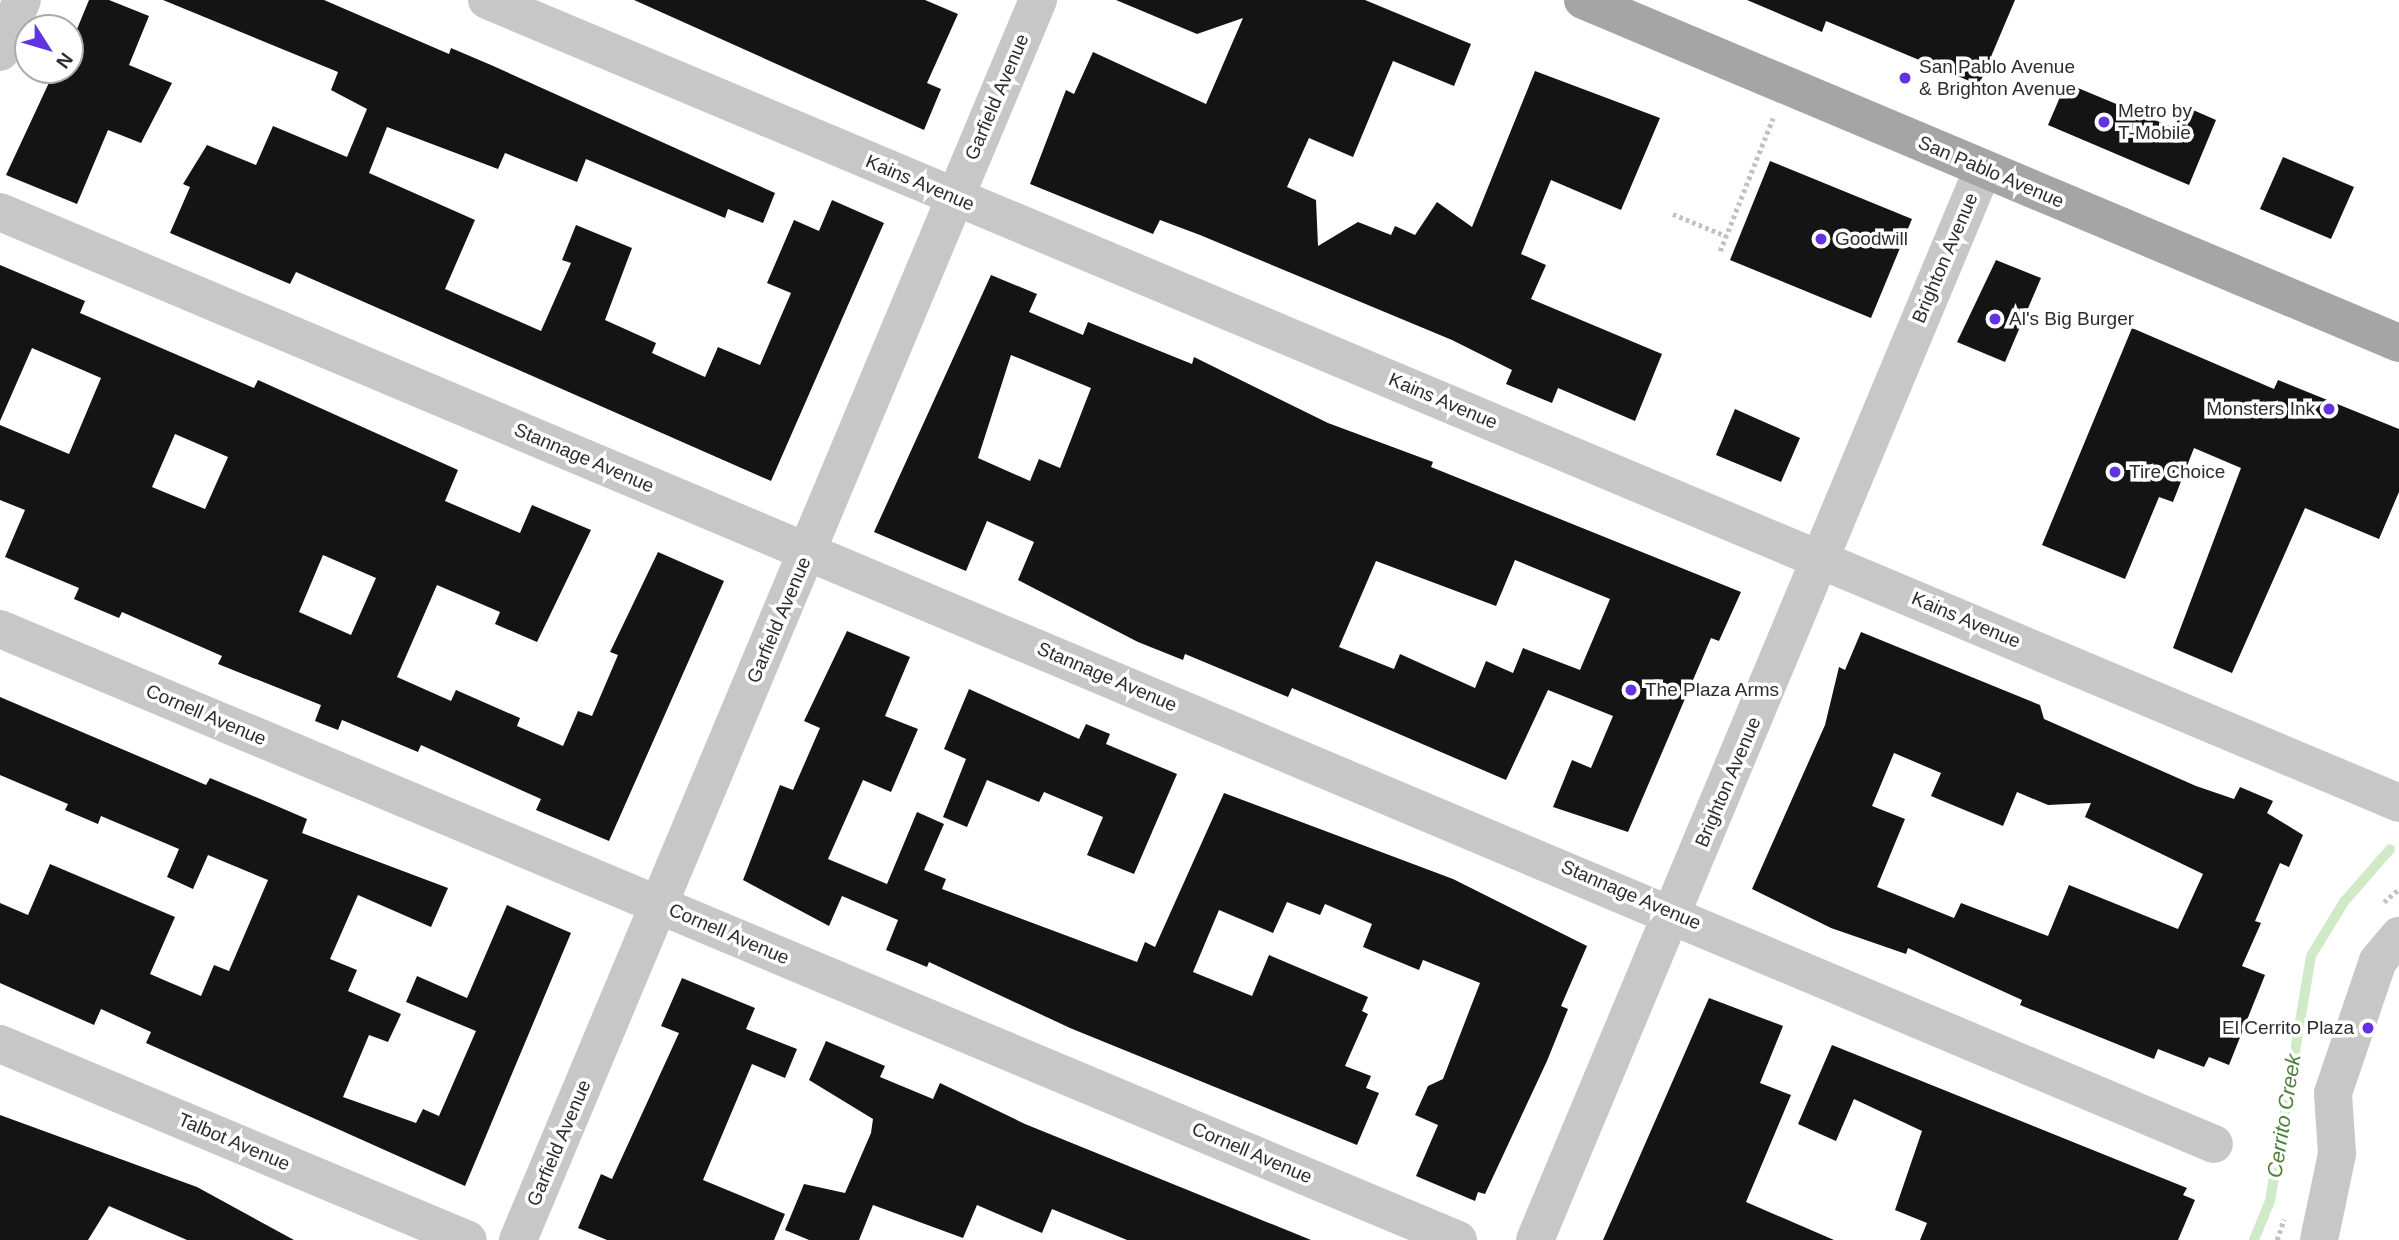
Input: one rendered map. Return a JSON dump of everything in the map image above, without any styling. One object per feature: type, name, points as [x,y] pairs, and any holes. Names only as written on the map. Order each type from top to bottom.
[{"type":"main road","name":"San Pablo Avenue","points":[[1583,0],[1638,11],[1786,86],[2399,343]]},
{"type":"street","points":[[0,52],[22,0]]},
{"type":"street","name":"Kains Avenue","points":[[487,0],[2399,803]]},
{"type":"street","name":"Garfield Avenue","points":[[518,1240],[1038,0]]},
{"type":"street","name":"Brighton Avenue","points":[[1535,1240],[1983,169]]},
{"type":"street","name":"Stannage Avenue","points":[[0,212],[1673,913],[2214,1144]]},
{"type":"street","name":"Cornell Avenue","points":[[0,629],[1458,1240]]},
{"type":"street","points":[[2319,1240],[2337,1154],[2333,1093],[2378,961],[2399,936]]},
{"type":"street","name":"Talbot Avenue","points":[[0,1044],[468,1240]]},
{"type":"path","points":[[1720,251],[1786,86]]},
{"type":"path","points":[[1673,214],[1726,236]]},
{"type":"building","points":[[89,0],[109,0],[149,16],[129,65],[172,83],[141,143],[108,130],[77,204],[6,175],[48,84],[84,84],[83,14]]},
{"type":"building","points":[[163,0],[324,0],[449,54],[451,48],[491,65],[775,193],[763,223],[728,209],[725,218],[586,159],[577,182],[505,153],[498,169],[387,127],[369,173],[475,220],[445,289],[541,331],[571,263],[562,260],[576,225],[632,248],[605,320],[656,343],[652,353],[705,377],[718,347],[760,365],[791,293],[767,283],[794,220],[819,231],[832,200],[884,223],[771,481],[296,272],[290,284],[170,233],[190,187],[183,184],[207,145],[256,165],[273,126],[347,157],[367,109],[331,90],[338,72]]},
{"type":"building","points":[[634,0],[925,0],[958,14],[927,83],[941,89],[924,130]]},
{"type":"building","points":[[1116,0],[1365,0],[1471,44],[1454,86],[1393,61],[1353,157],[1309,138],[1287,187],[1316,200],[1318,246],[1358,222],[1391,235],[1395,226],[1415,235],[1437,202],[1472,227],[1535,71],[1660,118],[1621,210],[1551,180],[1521,254],[1546,265],[1531,299],[1662,354],[1635,421],[1558,388],[1552,403],[1506,384],[1512,370],[1452,340],[1200,235],[1160,220],[1153,234],[1030,184],[1066,90],[1074,94],[1093,52],[1206,104],[1243,18],[1197,34]]},
{"type":"building","points":[[1747,0],[2015,0],[1979,85],[1826,21],[1822,32]]},
{"type":"building","name":"Metro by T-Mobile","points":[[2066,83],[2174,128],[2184,106],[2216,120],[2189,185],[2048,125]]},
{"type":"building","points":[[2283,157],[2354,187],[2331,239],[2260,209]]},
{"type":"building","name":"Goodwill","points":[[1770,161],[1912,219],[1871,318],[1730,260]]},
{"type":"building","name":"Al's Big Burger","points":[[1996,260],[2041,278],[2005,362],[1957,342]]},
{"type":"building","points":[[0,265],[85,301],[80,313],[254,388],[258,380],[458,470],[445,501],[520,533],[532,505],[591,530],[537,642],[495,624],[500,612],[437,585],[397,677],[451,701],[456,690],[520,718],[517,726],[563,746],[578,711],[592,716],[618,655],[610,652],[658,552],[724,581],[609,841],[536,810],[541,799],[421,745],[418,752],[342,720],[338,730],[315,721],[321,705],[218,664],[222,656],[122,612],[119,618],[74,599],[79,588],[5,557],[25,510],[0,500],[0,425],[69,454],[101,378],[32,348],[0,421]],"holes":[[[175,434],[228,457],[205,509],[152,487]],[[323,555],[376,578],[351,635],[299,612]]]},
{"type":"building","points":[[991,275],[1037,294],[1029,312],[1083,335],[1088,322],[1192,364],[1194,357],[1328,423],[1433,462],[1431,467],[1741,592],[1719,641],[1711,638],[1628,832],[1553,807],[1572,760],[1591,768],[1613,716],[1548,690],[1506,780],[1292,688],[1288,697],[1185,654],[1183,660],[1138,642],[1018,580],[1034,542],[987,521],[966,571],[874,532]],"holes":[[[1011,355],[1091,388],[1060,468],[1039,459],[1030,481],[978,458]],[[1515,560],[1610,599],[1580,670],[1523,648],[1513,673],[1486,661],[1475,688],[1400,654],[1394,669],[1339,647],[1376,561],[1496,606]]]},
{"type":"building","points":[[2132,328],[2274,389],[2278,380],[2399,429],[2399,492],[2379,539],[2305,508],[2232,673],[2173,648],[2241,468],[2194,448],[2173,502],[2159,497],[2125,579],[2042,545]]},
{"type":"building","points":[[1735,409],[1800,438],[1781,482],[1716,455]]},
{"type":"building","points":[[847,631],[910,657],[885,716],[918,729],[891,792],[863,780],[828,859],[887,884],[917,812],[944,824],[924,870],[946,879],[942,889],[1137,962],[1145,942],[1155,947],[1224,793],[1453,879],[1587,946],[1561,1006],[1568,1009],[1547,1061],[1485,1194],[1478,1192],[1475,1201],[1416,1176],[1438,1125],[1415,1115],[1428,1086],[1443,1079],[1480,983],[1423,960],[1419,970],[1363,947],[1372,924],[1325,904],[1320,915],[1287,902],[1273,933],[1219,910],[1193,972],[1252,996],[1269,955],[1368,997],[1362,1011],[1368,1014],[1345,1066],[1371,1076],[1366,1088],[1379,1093],[1357,1145],[1070,1028],[929,962],[927,967],[886,950],[898,920],[842,896],[829,926],[743,880],[780,785],[793,790],[820,728],[804,721]]},
{"type":"building","points":[[1861,632],[2040,705],[2044,719],[2196,786],[2234,799],[2240,787],[2273,801],[2267,813],[2303,835],[2289,867],[2280,863],[2255,921],[2261,923],[2242,966],[2265,975],[2229,1065],[2209,1057],[2204,1067],[2158,1049],[2154,1059],[2020,1005],[2022,1000],[1908,948],[1906,954],[1831,928],[1752,889],[1825,725],[1839,667],[1845,670]],"holes":[[[1894,753],[1941,773],[1931,796],[2003,826],[2017,792],[2048,805],[2091,803],[2085,817],[2203,874],[2178,929],[2069,885],[2048,936],[1961,903],[1954,918],[1877,887],[1905,819],[1872,806]]]},
{"type":"building","points":[[969,689],[1079,739],[1086,724],[1110,734],[1106,744],[1177,774],[1134,874],[1087,855],[1103,817],[1044,792],[1039,802],[987,780],[967,827],[943,817],[966,759],[944,749]]},
{"type":"building","points":[[0,697],[206,785],[210,778],[258,798],[307,819],[302,833],[448,888],[431,927],[358,895],[330,959],[357,970],[348,991],[401,1014],[388,1042],[369,1035],[343,1097],[416,1123],[423,1109],[439,1116],[476,1031],[406,1002],[417,976],[467,998],[507,905],[571,933],[465,1186],[146,1043],[151,1032],[101,1009],[94,1025],[0,983],[0,903],[28,915],[50,864],[175,917],[150,974],[201,996],[214,965],[229,971],[268,880],[208,855],[193,889],[167,877],[179,849],[101,816],[98,824],[65,810],[68,804],[0,775]]},
{"type":"building","points":[[682,978],[755,1008],[746,1029],[797,1049],[785,1078],[752,1064],[703,1180],[785,1214],[774,1240],[607,1240],[578,1228],[601,1174],[612,1179],[679,1033],[661,1026]]},
{"type":"building","points":[[1709,998],[1783,1026],[1760,1083],[1791,1095],[1746,1202],[1834,1240],[1603,1240]]},
{"type":"building","points":[[826,1041],[885,1066],[880,1077],[933,1099],[940,1083],[1025,1124],[1311,1240],[1127,1240],[1052,1209],[1042,1233],[977,1205],[963,1238],[873,1205],[859,1240],[809,1240],[785,1230],[804,1184],[845,1193],[871,1133],[873,1119],[809,1080]]},
{"type":"building","points":[[1832,1045],[2187,1188],[2183,1195],[2195,1200],[2178,1240],[1920,1240],[1927,1223],[1895,1210],[1922,1131],[1854,1099],[1836,1141],[1798,1124]]},
{"type":"building","points":[[0,1115],[197,1187],[294,1240],[187,1240],[109,1206],[88,1240],[0,1240]]},
{"type":"waterway","name":"Cerrito Creek","points":[[2254,1240],[2270,1201],[2311,956],[2344,902],[2390,849]]},
{"type":"place","name":"San Pablo Avenue & Brighton Avenue","points":[[1905,78]]},
{"type":"place","name":"Metro by T-Mobile","points":[[2104,122]]},
{"type":"place","name":"Goodwill","points":[[1821,239]]},
{"type":"place","name":"Al's Big Burger","points":[[1995,319]]},
{"type":"place","name":"Monsters Ink","points":[[2329,409]]},
{"type":"place","name":"Tire Choice","points":[[2115,472]]},
{"type":"place","name":"The Plaza Arms","points":[[1631,690]]},
{"type":"place","name":"El Cerrito Plaza","points":[[2368,1028]]}]
